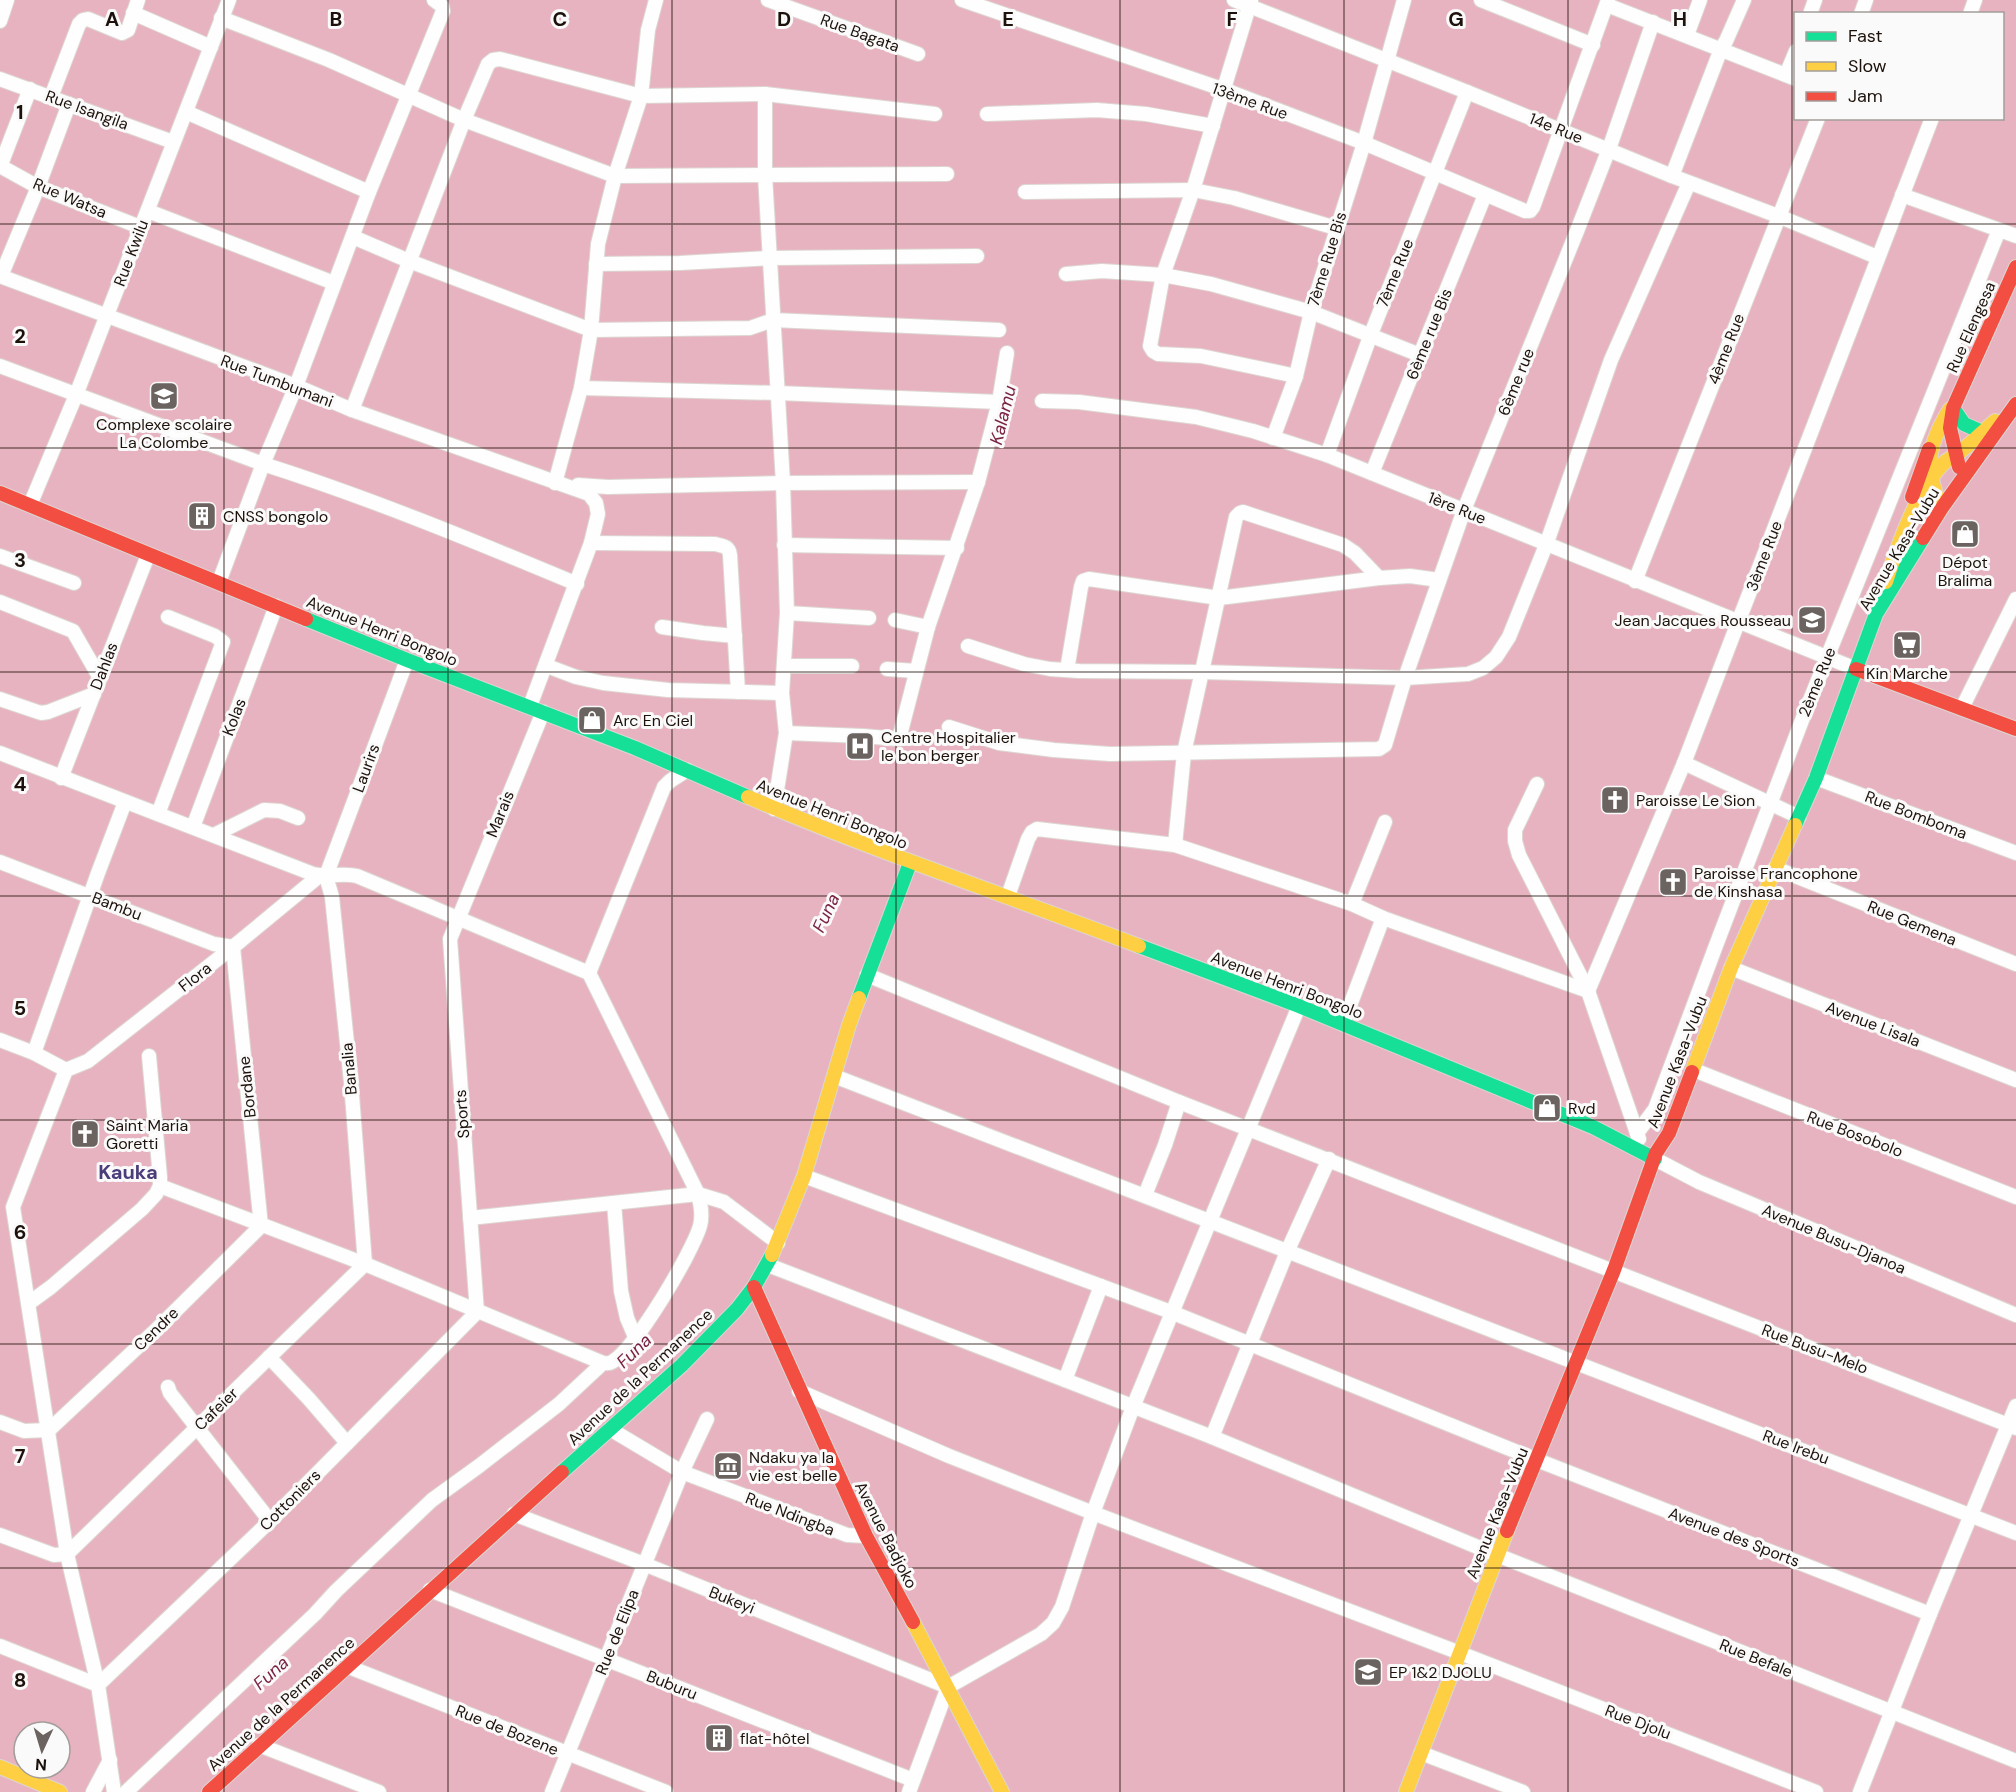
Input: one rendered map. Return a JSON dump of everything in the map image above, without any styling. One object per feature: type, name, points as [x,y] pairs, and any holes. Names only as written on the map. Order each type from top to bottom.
[{"type":"street","points":[[0,21],[7,0]]},
{"type":"street","name":"Rue Kwilu","points":[[30,505],[76,395],[229,0]]},
{"type":"street","points":[[219,582],[369,192],[443,11],[442,6],[434,0]]},
{"type":"street","points":[[656,0],[648,30],[641,96],[615,176],[598,244],[591,330],[581,388],[555,483],[608,487],[978,482]]},
{"type":"street","name":"Rue Bagata","points":[[768,0],[918,54]]},
{"type":"street","name":"13ème Rue","points":[[962,0],[1225,90],[1364,143],[1525,211],[1530,211],[1533,207],[1562,131]]},
{"type":"street","name":"14e Rue","points":[[1234,0],[1250,3],[1689,183],[1877,256]]},
{"type":"street","name":"7ème Rue Bis","points":[[1273,438],[1296,376],[1311,312],[1364,143],[1404,0]]},
{"type":"street","points":[[1481,0],[1593,45]]},
{"type":"street","points":[[1687,35],[1700,0]]},
{"type":"street","points":[[1672,176],[1721,49],[1744,0]]},
{"type":"street","points":[[1562,131],[1607,2],[1791,77],[1794,61]]},
{"type":"street","points":[[1250,3],[1193,190],[1163,274],[1150,346],[1158,354],[1211,357],[1296,376]]},
{"type":"street","points":[[51,97],[79,24],[83,20],[88,19],[122,33],[129,30],[136,7],[211,47]]},
{"type":"street","points":[[221,18],[329,60],[464,120],[615,176],[947,174]]},
{"type":"street","name":"6ème rue","points":[[1184,753],[1379,749],[1385,745],[1464,510],[1609,149],[1653,22]]},
{"type":"street","points":[[352,410],[464,120],[488,64],[493,60],[500,59],[641,96],[765,94],[935,114]]},
{"type":"street","name":"Rue Isangila","points":[[0,79],[173,142]]},
{"type":"street","points":[[0,167],[30,89]]},
{"type":"street","name":"7ème Rue","points":[[1327,455],[1371,334],[1467,92]]},
{"type":"street","points":[[765,94],[765,175],[783,483],[787,613],[782,693],[786,733],[774,809]]},
{"type":"street","points":[[1,276],[39,187],[69,104]]},
{"type":"street","points":[[987,114],[1097,110],[1146,114],[1213,126]]},
{"type":"street","points":[[186,112],[369,192]]},
{"type":"street","name":"4ème Rue","points":[[1635,581],[1817,120]]},
{"type":"street","name":"3ème Rue","points":[[1587,991],[1684,763],[1877,256],[1931,120]]},
{"type":"street","name":"Rue Watsa","points":[[0,167],[39,187],[140,227]]},
{"type":"street","points":[[968,646],[1024,664],[1067,670],[1406,678],[1468,674],[1483,668],[1496,657],[1509,637],[1546,544],[1611,360],[1689,183]]},
{"type":"street","points":[[1025,192],[1193,190],[1234,198],[1336,228]]},
{"type":"street","name":"6ème rue Bis","points":[[1372,473],[1485,195]]},
{"type":"street","points":[[1902,195],[2016,236]]},
{"type":"street","points":[[148,211],[334,283]]},
{"type":"street","name":"2ème Rue","points":[[1637,1133],[1655,1109],[1827,657],[1999,230]]},
{"type":"street","points":[[352,237],[591,330],[750,328],[773,320],[999,330]]},
{"type":"street","points":[[596,264],[680,263],[771,258],[977,256]]},
{"type":"street","name":"Rue Elengesa","points":[[1955,404],[2016,267]]},
{"type":"street","points":[[1066,274],[1102,271],[1163,274],[1227,288],[1311,312],[1420,355]]},
{"type":"street","name":"Rue Tumbumani","points":[[1,276],[296,386],[352,410],[555,483]]},
{"type":"street","points":[[786,733],[862,735],[898,739],[928,627],[978,482],[999,402],[1007,353]]},
{"type":"street","points":[[0,366],[263,464],[305,477],[577,584]]},
{"type":"street","points":[[581,388],[999,402]]},
{"type":"street","name":"1ère Rue","points":[[1042,401],[1079,402],[1196,417],[1327,455],[1856,669]]},
{"type":"street","points":[[1955,404],[1956,416],[1964,427],[1982,432]]},
{"type":"street","points":[[1876,614],[1902,535],[1918,476],[1937,428],[1955,404]]},
{"type":"street","points":[[1955,404],[1950,428],[1963,478]]},
{"type":"street","points":[[1902,535],[1917,503],[1945,461],[1956,455],[2015,405]]},
{"type":"street","name":"Avenue Kasa-Vubu","points":[[1406,1792],[1497,1555],[1614,1270],[1649,1156],[1656,1153],[1669,1133],[1731,969],[1816,778],[1876,614],[1941,509],[2015,405]]},
{"type":"street","points":[[1929,449],[1931,480],[1941,509]]},
{"type":"street","name":"Marais","points":[[458,917],[537,709],[547,666],[591,543],[598,514],[596,503],[589,494],[555,483]]},
{"type":"street","name":"Avenue Henri Bongolo","points":[[0,493],[407,660],[537,709],[687,770],[774,809],[910,863],[1008,896],[1299,1006],[1593,1127],[1649,1156]]},
{"type":"street","points":[[1175,845],[1184,753],[1236,517],[1239,513],[1243,512],[1343,545],[1355,553],[1379,578]]},
{"type":"street","points":[[591,543],[726,546],[729,550],[738,692]]},
{"type":"street","points":[[784,545],[957,548]]},
{"type":"street","name":"Dahlas","points":[[61,778],[147,555]]},
{"type":"street","points":[[0,556],[74,583]]},
{"type":"street","points":[[1067,670],[1083,581],[1089,579],[1219,598],[1379,578],[1410,576],[1439,579]]},
{"type":"street","points":[[1962,708],[2016,599]]},
{"type":"street","points":[[0,602],[73,631],[100,678]]},
{"type":"street","name":"Kolas","points":[[193,827],[276,606]]},
{"type":"street","points":[[787,613],[869,618]]},
{"type":"street","points":[[158,814],[224,642],[215,636],[168,617]]},
{"type":"street","points":[[895,620],[928,627]]},
{"type":"street","points":[[662,627],[735,636]]},
{"type":"street","name":"Laurirs","points":[[323,876],[407,660]]},
{"type":"street","points":[[547,666],[576,677],[603,683],[668,690],[782,693]]},
{"type":"street","points":[[784,666],[852,666]]},
{"type":"street","points":[[888,669],[916,671]]},
{"type":"street","points":[[1856,669],[2016,729]]},
{"type":"street","points":[[0,699],[41,713],[94,694]]},
{"type":"street","points":[[949,727],[999,743],[1054,750],[1110,754],[1184,753]]},
{"type":"street","points":[[0,753],[323,876],[337,873],[357,876],[589,972],[698,1194],[702,1217],[692,1249],[636,1339],[613,1362],[603,1363],[364,1264],[160,1186]]},
{"type":"street","points":[[1684,763],[1799,817]]},
{"type":"street","points":[[589,972],[664,787],[687,770]]},
{"type":"street","name":"Rue Bomboma","points":[[1816,778],[2016,853]]},
{"type":"street","points":[[1537,784],[1515,830],[1519,855],[1587,991],[1637,1133],[1649,1156]]},
{"type":"street","points":[[34,1053],[125,802]]},
{"type":"street","points":[[214,835],[264,810],[280,811],[298,818]]},
{"type":"street","points":[[1352,904],[1385,822]]},
{"type":"street","points":[[1008,896],[1028,840],[1032,832],[1037,829],[1175,845],[1352,904],[1383,918],[1587,991]]},
{"type":"street","name":"Bambu","points":[[0,862],[214,944],[234,947]]},
{"type":"street","name":"Avenue de la Permanence","points":[[208,1792],[682,1365],[737,1309],[754,1287],[778,1243],[804,1176],[867,975],[910,863]]},
{"type":"street","name":"Rue Gemena","points":[[1775,868],[2016,964]]},
{"type":"street","name":"Flora","points":[[66,1070],[88,1061],[323,876]]},
{"type":"street","name":"Banalia","points":[[323,876],[332,897],[351,1082],[364,1264]]},
{"type":"street","name":"Sports","points":[[458,917],[450,939],[477,1312]]},
{"type":"street","points":[[1343,1024],[1383,918]]},
{"type":"street","name":"Bordane","points":[[234,947],[261,1226]]},
{"type":"street","name":"Avenue Lisala","points":[[1731,969],[2016,1080]]},
{"type":"street","name":"Rue Busu-Melo","points":[[867,975],[1179,1102],[2012,1427]]},
{"type":"street","points":[[911,1786],[948,1687],[1041,1634],[1053,1623],[1062,1607],[1093,1513],[1133,1407],[1299,1006]]},
{"type":"street","points":[[0,1040],[34,1053],[66,1070],[7,1208],[29,1303],[67,1554],[98,1685],[114,1792]]},
{"type":"street","points":[[29,1303],[142,1209],[160,1186],[149,1056]]},
{"type":"street","name":"Rue Bosobolo","points":[[1694,1070],[2016,1197]]},
{"type":"street","name":"Rue Irebu","points":[[834,1076],[2016,1533]]},
{"type":"street","points":[[1144,1195],[1165,1145],[1179,1102]]},
{"type":"street","name":"Avenue Busu-Djanoa","points":[[1649,1156],[1699,1182],[2016,1316]]},
{"type":"street","points":[[1212,1437],[1287,1252],[1329,1159]]},
{"type":"street","name":"Avenue des Sports","points":[[804,1176],[1171,1312],[1537,1460],[1930,1614]]},
{"type":"street","points":[[470,1218],[698,1194],[724,1202],[778,1243]]},
{"type":"street","points":[[614,1203],[621,1291],[627,1318],[636,1339]]},
{"type":"street","name":"Cendre","points":[[49,1430],[157,1329],[261,1226]]},
{"type":"street","name":"Cafeier","points":[[67,1554],[364,1264]]},
{"type":"street","name":"Rue Befale","points":[[768,1265],[1212,1437],[1497,1555],[2016,1761]]},
{"type":"street","points":[[1065,1380],[1101,1286]]},
{"type":"street","name":"Avenue Badjoko","points":[[754,1287],[866,1536],[1002,1792]]},
{"type":"street","name":"Cottoniers","points":[[98,1685],[270,1521],[477,1312]]},
{"type":"street","points":[[269,1357],[347,1443]]},
{"type":"street","points":[[126,1792],[307,1623],[336,1591],[432,1500],[559,1404],[603,1363]]},
{"type":"street","points":[[168,1387],[170,1393],[270,1521]]},
{"type":"street","name":"Rue Djolu","points":[[799,1391],[949,1456],[1093,1513],[1816,1792]]},
{"type":"street","points":[[1860,1792],[1930,1614],[2012,1427],[2016,1406]]},
{"type":"street","name":"Rue de Elipa","points":[[552,1792],[682,1472],[707,1419]]},
{"type":"street","points":[[0,1422],[24,1431],[49,1430]]},
{"type":"street","name":"Rue Ndingba","points":[[609,1429],[682,1472],[847,1535],[866,1536]]},
{"type":"street","name":"Bukeyi","points":[[514,1514],[948,1687]]},
{"type":"street","points":[[0,1535],[54,1555],[67,1554]]},
{"type":"street","name":"Buburu","points":[[430,1590],[607,1659],[911,1786]]},
{"type":"street","points":[[0,1646],[98,1685]]},
{"type":"street","name":"Rue de Bozene","points":[[348,1667],[666,1792]]},
{"type":"street","points":[[259,1745],[379,1792]]},
{"type":"street","points":[[1421,1753],[1523,1792]]},
{"type":"street","points":[[93,1792],[110,1760]]},
{"type":"street","points":[[0,1767],[60,1792]]},
{"type":"water","points":[[0,0],[2016,0],[2016,1792],[0,1792]]},
{"type":"traffic: fast","points":[[1953,408],[1964,424],[1982,432]]},
{"type":"traffic: fast","points":[[1795,825],[1816,778],[1876,614],[1923,538]]},
{"type":"traffic: fast","points":[[306,619],[635,748],[748,797]]},
{"type":"traffic: fast","points":[[859,998],[910,863]]},
{"type":"traffic: fast","points":[[1139,946],[1299,1006],[1593,1127],[1655,1159]]},
{"type":"traffic: fast","points":[[562,1472],[682,1365],[737,1309],[754,1287],[772,1255]]},
{"type":"traffic: slow","points":[[1941,509],[1932,481],[1930,457],[1936,435],[1950,409]]},
{"type":"traffic: slow","points":[[1886,582],[1902,535],[1926,486],[1945,462],[1995,421]]},
{"type":"traffic: slow","points":[[748,797],[894,855],[1139,946]]},
{"type":"traffic: slow","points":[[1692,1072],[1731,968],[1795,825]]},
{"type":"traffic: slow","points":[[772,1255],[804,1176],[859,998]]},
{"type":"traffic: slow","points":[[1406,1792],[1507,1531]]},
{"type":"traffic: slow","points":[[913,1622],[1002,1792]]},
{"type":"traffic: slow","points":[[0,1767],[60,1792]]},
{"type":"traffic: jam","points":[[1959,467],[1950,428],[1953,408],[2016,267]]},
{"type":"traffic: jam","points":[[1923,538],[2016,404]]},
{"type":"traffic: jam","points":[[1912,497],[1929,449]]},
{"type":"traffic: jam","points":[[0,493],[306,619]]},
{"type":"traffic: jam","points":[[1856,669],[2016,729]]},
{"type":"traffic: jam","points":[[1507,1531],[1614,1270],[1656,1153],[1669,1133],[1692,1072]]},
{"type":"traffic: jam","points":[[754,1287],[866,1536],[913,1622]]},
{"type":"traffic: jam","points":[[209,1792],[562,1472]]},
{"type":"place","name":"Complexe scolaire La Colombe","points":[[164,396]]},
{"type":"place","name":"CNSS bongolo","points":[[202,516]]},
{"type":"place","name":"Dépot Bralima","points":[[1965,534]]},
{"type":"place","name":"Jean Jacques Rousseau","points":[[1812,620]]},
{"type":"place","name":"Kin Marche","points":[[1907,645]]},
{"type":"place","name":"Arc En Ciel","points":[[592,720]]},
{"type":"place","name":"Centre Hospitalier le bon berger","points":[[860,746]]},
{"type":"place","name":"Paroisse Le Sion","points":[[1615,800]]},
{"type":"place","name":"Paroisse Francophone de Kinshasa","points":[[1673,882]]},
{"type":"place","name":"Rvd","points":[[1547,1108]]},
{"type":"place","name":"Saint Maria Goretti","points":[[85,1134]]},
{"type":"place","name":"Ndaku ya la vie est belle","points":[[728,1466]]},
{"type":"place","name":"EP 1&2 DJOLU","points":[[1368,1672]]},
{"type":"place","name":"flat-hôtel","points":[[719,1738]]},
{"type":"district","name":"Kauka","points":[[128,1172]]},
{"type":"water label","name":"Kalamu","points":[[1003,415]]},
{"type":"water label","name":"Funa","points":[[826,913]]},
{"type":"water label","name":"Funa","points":[[634,1351]]},
{"type":"water label","name":"Funa","points":[[271,1673]]}]
